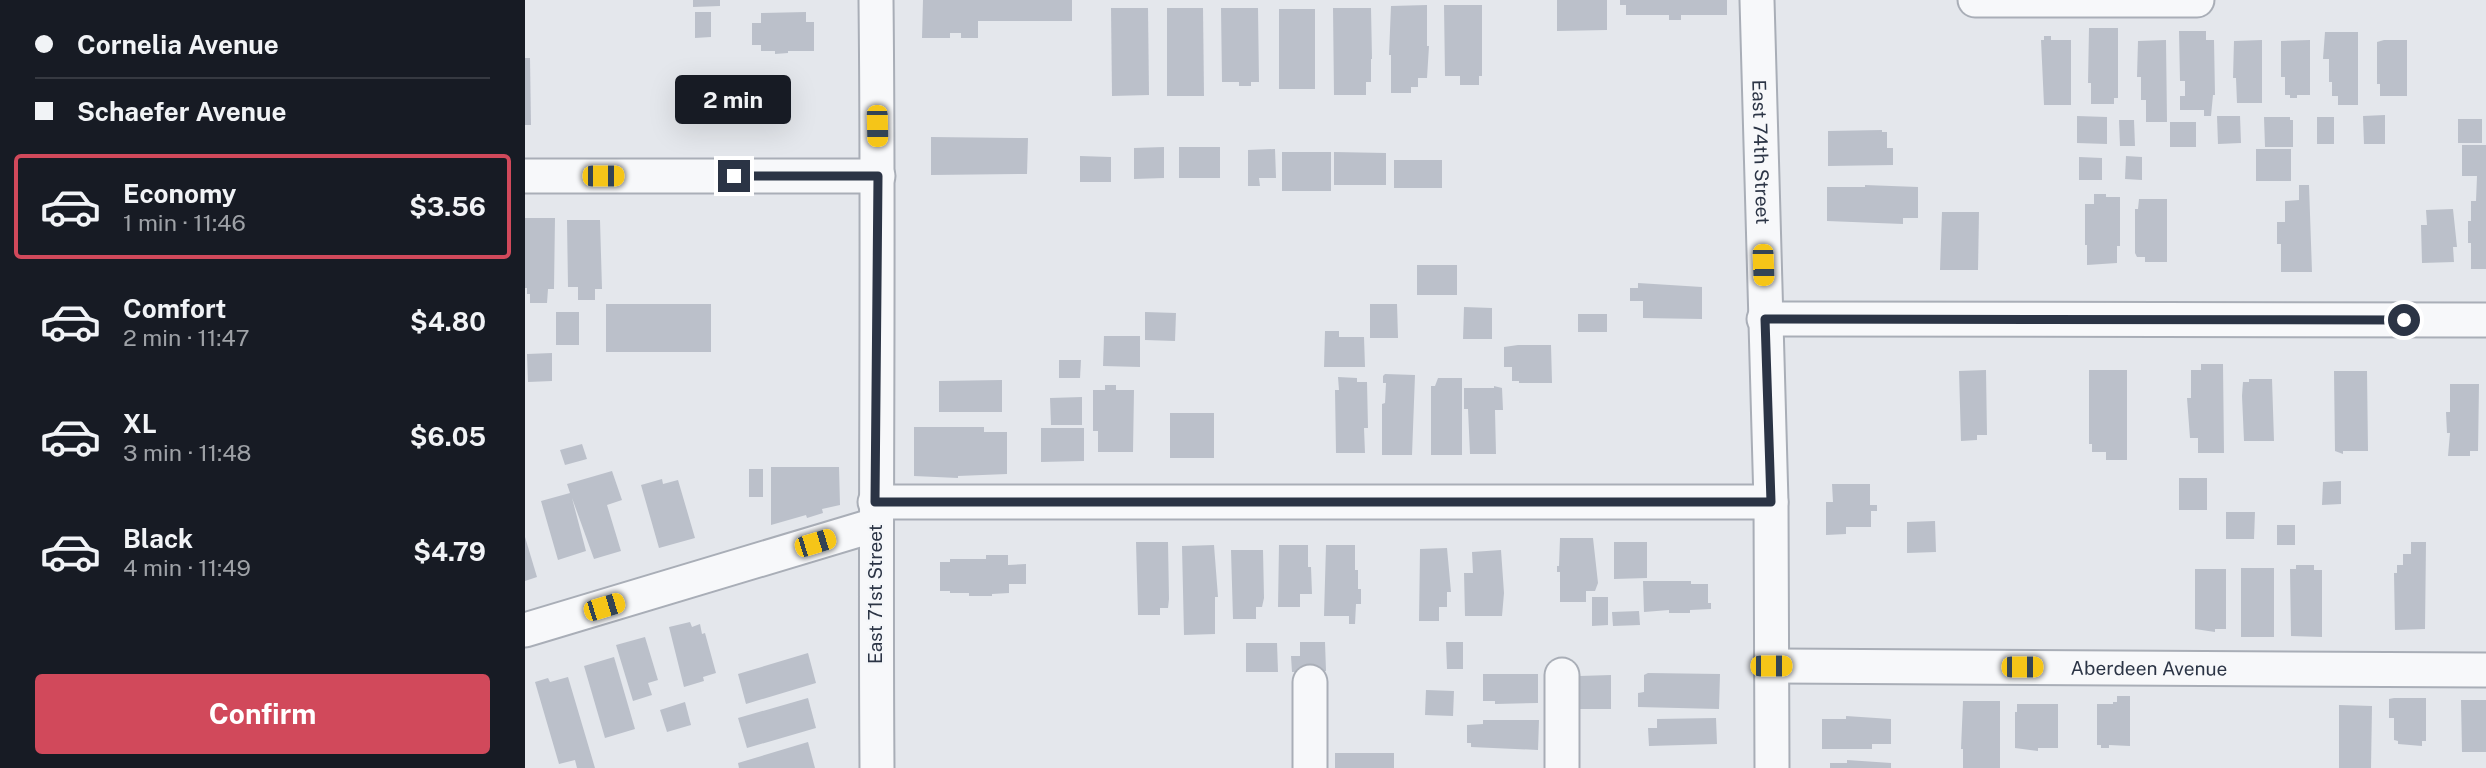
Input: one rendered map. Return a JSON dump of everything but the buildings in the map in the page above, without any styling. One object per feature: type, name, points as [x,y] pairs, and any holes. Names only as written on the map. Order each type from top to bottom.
[{"type":"street","name":"East 71st Street","points":[[876,0],[877,768]]},
{"type":"street","name":"East 74th Street","points":[[1756,0],[1771,502],[1772,768]]},
{"type":"street","points":[[1975,0],[2197,0]]},
{"type":"street","points":[[525,176],[878,176]]},
{"type":"street","points":[[1765,319],[2486,320]]},
{"type":"street","points":[[525,630],[875,514],[1771,502]]},
{"type":"street","name":"Aberdeen Avenue","points":[[1771,666],[2486,670]]},
{"type":"street","points":[[1562,675],[1562,768]]},
{"type":"street","points":[[1310,682],[1310,768]]},
{"type":"route","points":[[734,176],[878,176],[875,502],[1771,502],[1765,319],[2404,320]]}]
